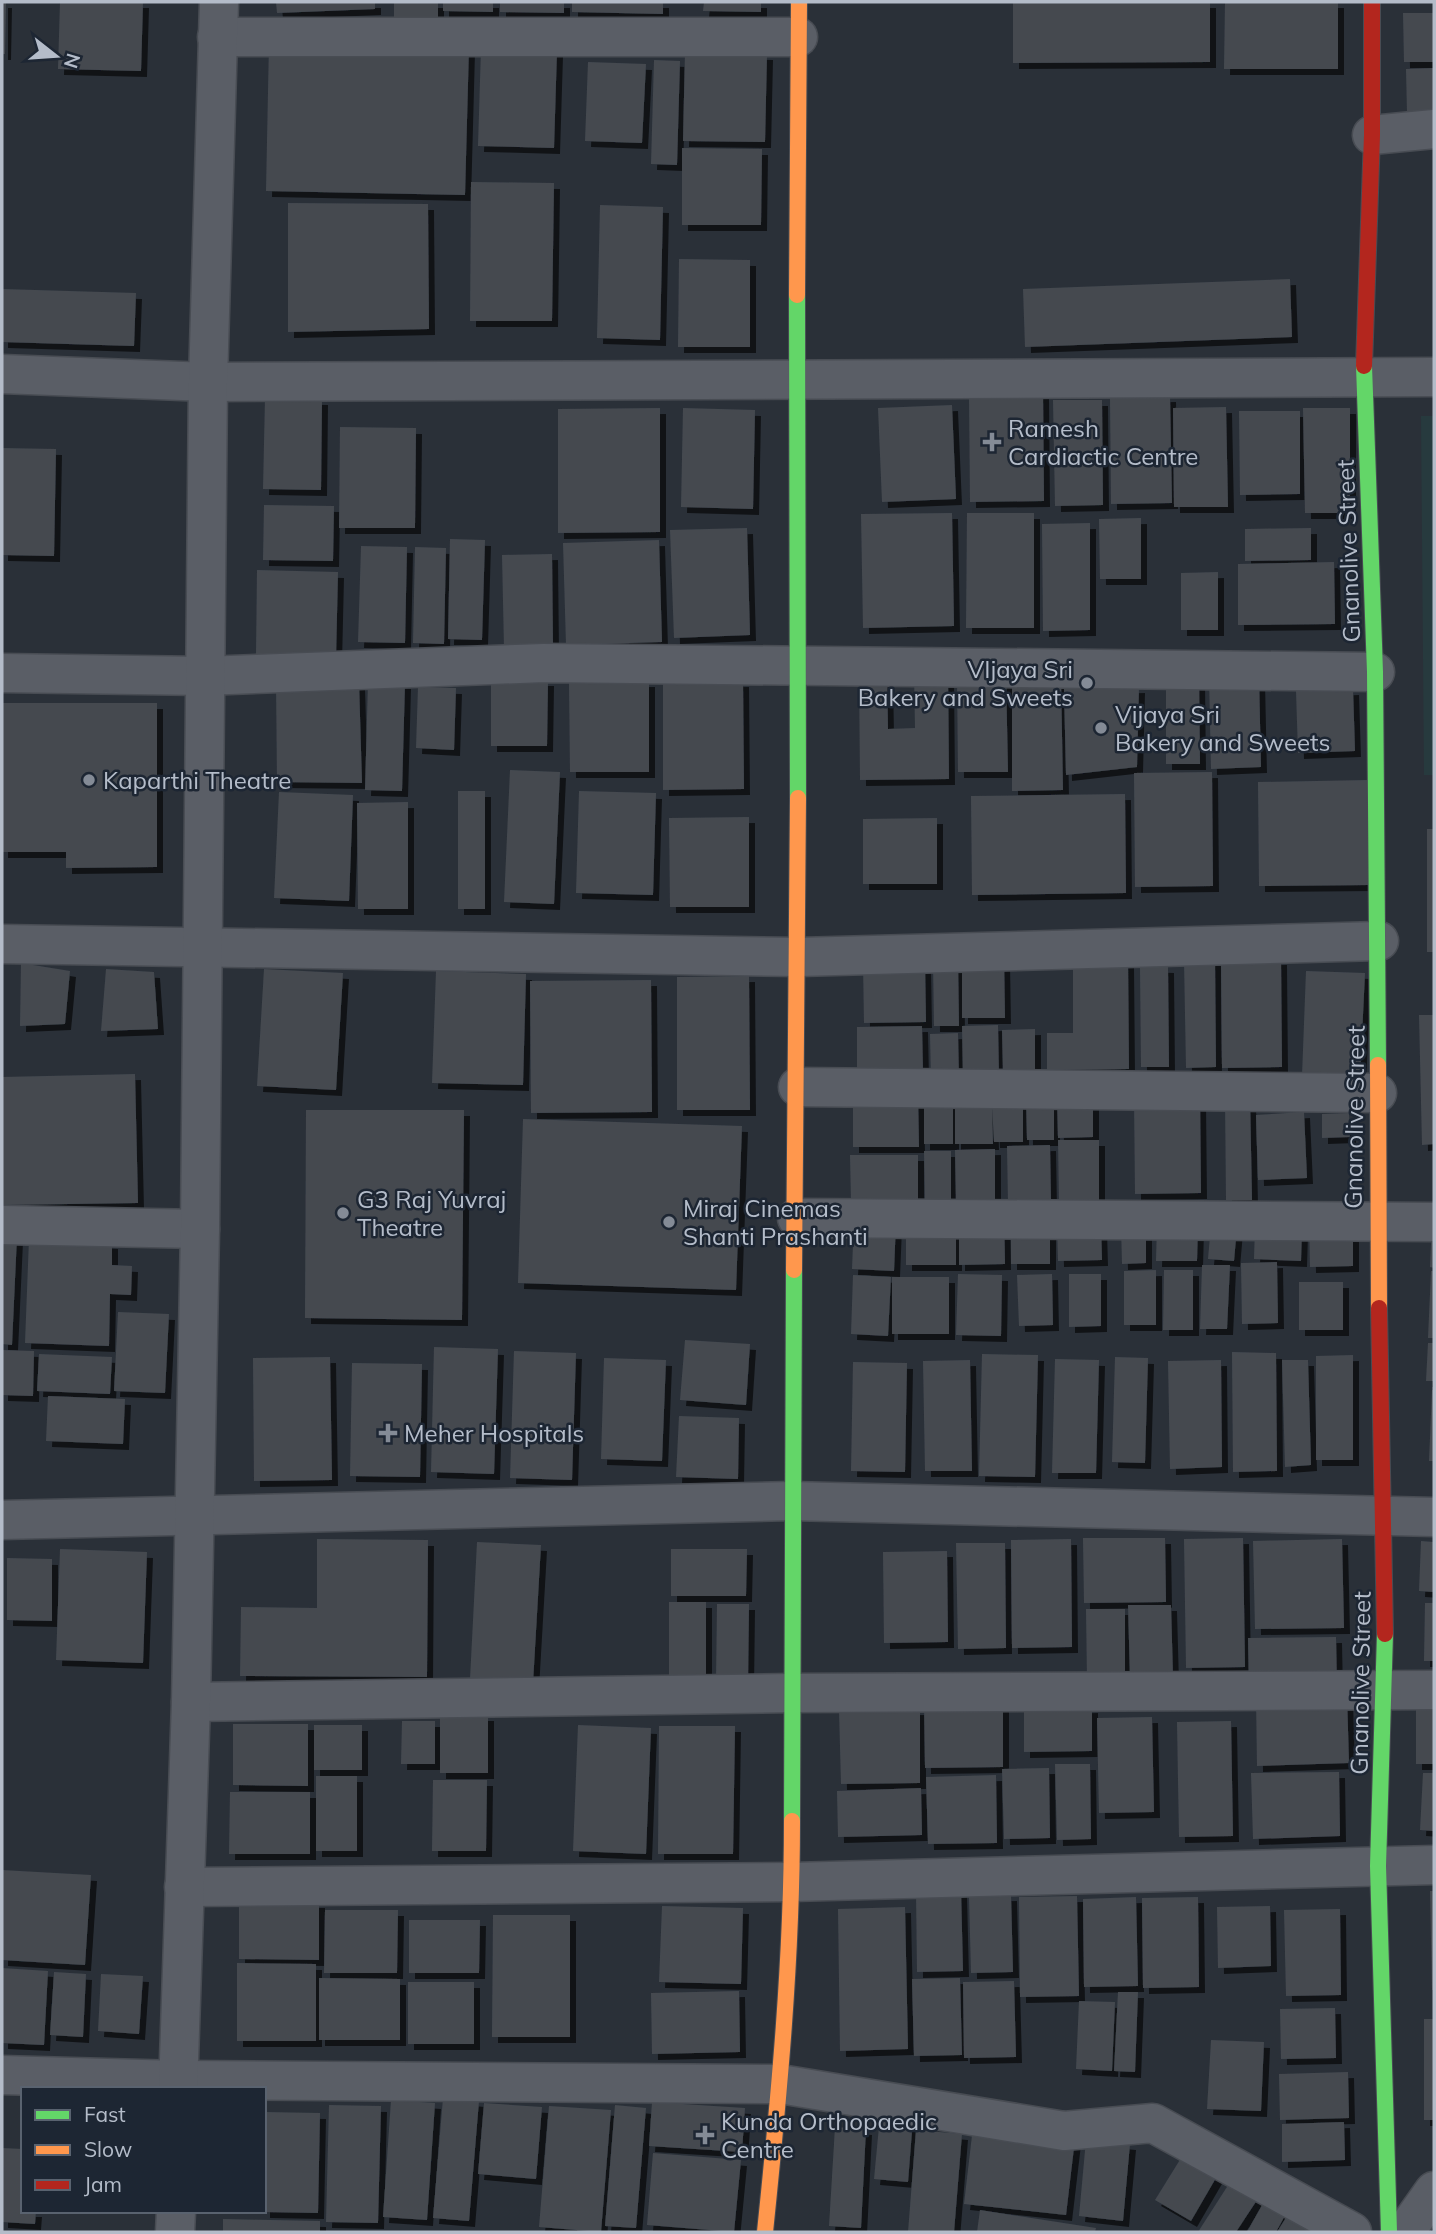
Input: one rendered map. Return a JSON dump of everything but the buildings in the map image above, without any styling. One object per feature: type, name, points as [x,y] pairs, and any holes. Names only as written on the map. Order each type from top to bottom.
[{"type":"street","name":"Gnanolive Street","points":[[1372,2],[1372,135],[1364,376],[1375,672],[1380,941],[1376,1222],[1385,1517],[1385,1691],[1378,1866],[1389,2232]]},
{"type":"street","points":[[178,2085],[191,1702],[200,1229],[208,382],[218,19],[799,19],[796,379],[799,957],[791,1501],[792,1882],[773,2230]]},
{"type":"street","points":[[1372,135],[1434,129]]},
{"type":"street","points":[[2,374],[208,382],[1434,377]]},
{"type":"street","points":[[2,673],[204,676],[544,663],[1375,672]]},
{"type":"street","points":[[2,944],[799,957],[1380,941]]},
{"type":"street","points":[[798,1087],[1377,1093]]},
{"type":"street","points":[[797,1218],[1434,1222]]},
{"type":"street","points":[[2,1225],[200,1229]]},
{"type":"street","points":[[2,1520],[791,1501],[1434,1517]]},
{"type":"street","points":[[191,1702],[791,1693],[1434,1690]]},
{"type":"street","points":[[184,1887],[792,1882],[1434,1866]]},
{"type":"street","points":[[2,2075],[178,2085],[780,2084],[1064,2131],[1153,2123],[1352,2232]]},
{"type":"street","points":[[1405,2232],[1434,2191]]},
{"type":"street","points":[[175,2232],[176,2213]]},
{"type":"green space","points":[[1421,416],[1434,416],[1434,775],[1424,775]]},
{"type":"traffic: fast","points":[[797,295],[798,798]]},
{"type":"traffic: fast","points":[[1364,366],[1375,672],[1378,1065]]},
{"type":"traffic: fast","points":[[792,1821],[794,1270]]},
{"type":"traffic: fast","points":[[1385,1634],[1378,1866],[1389,2232]]},
{"type":"traffic: slow","points":[[797,295],[799,2]]},
{"type":"traffic: slow","points":[[794,1270],[798,798]]},
{"type":"traffic: slow","points":[[1378,1065],[1379,1308]]},
{"type":"traffic: slow","points":[[765,2232],[787,1976],[792,1821]]},
{"type":"traffic: jam","points":[[1364,366],[1372,135],[1372,2]]},
{"type":"traffic: jam","points":[[1379,1308],[1385,1634]]},
{"type":"place","name":"Ramesh Cardiactic Centre","points":[[992,442]]},
{"type":"place","name":"VIjaya Sri Bakery and Sweets","points":[[1087,683]]},
{"type":"place","name":"Vijaya Sri Bakery and Sweets","points":[[1101,728]]},
{"type":"place","name":"Kaparthi Theatre","points":[[89,780]]},
{"type":"place","name":"G3 Raj Yuvraj Theatre","points":[[343,1213]]},
{"type":"place","name":"Miraj Cinemas Shanti Prashanti","points":[[669,1222]]},
{"type":"place","name":"Meher Hospitals","points":[[388,1433]]},
{"type":"place","name":"Kunda Orthopaedic Centre","points":[[705,2135]]}]
